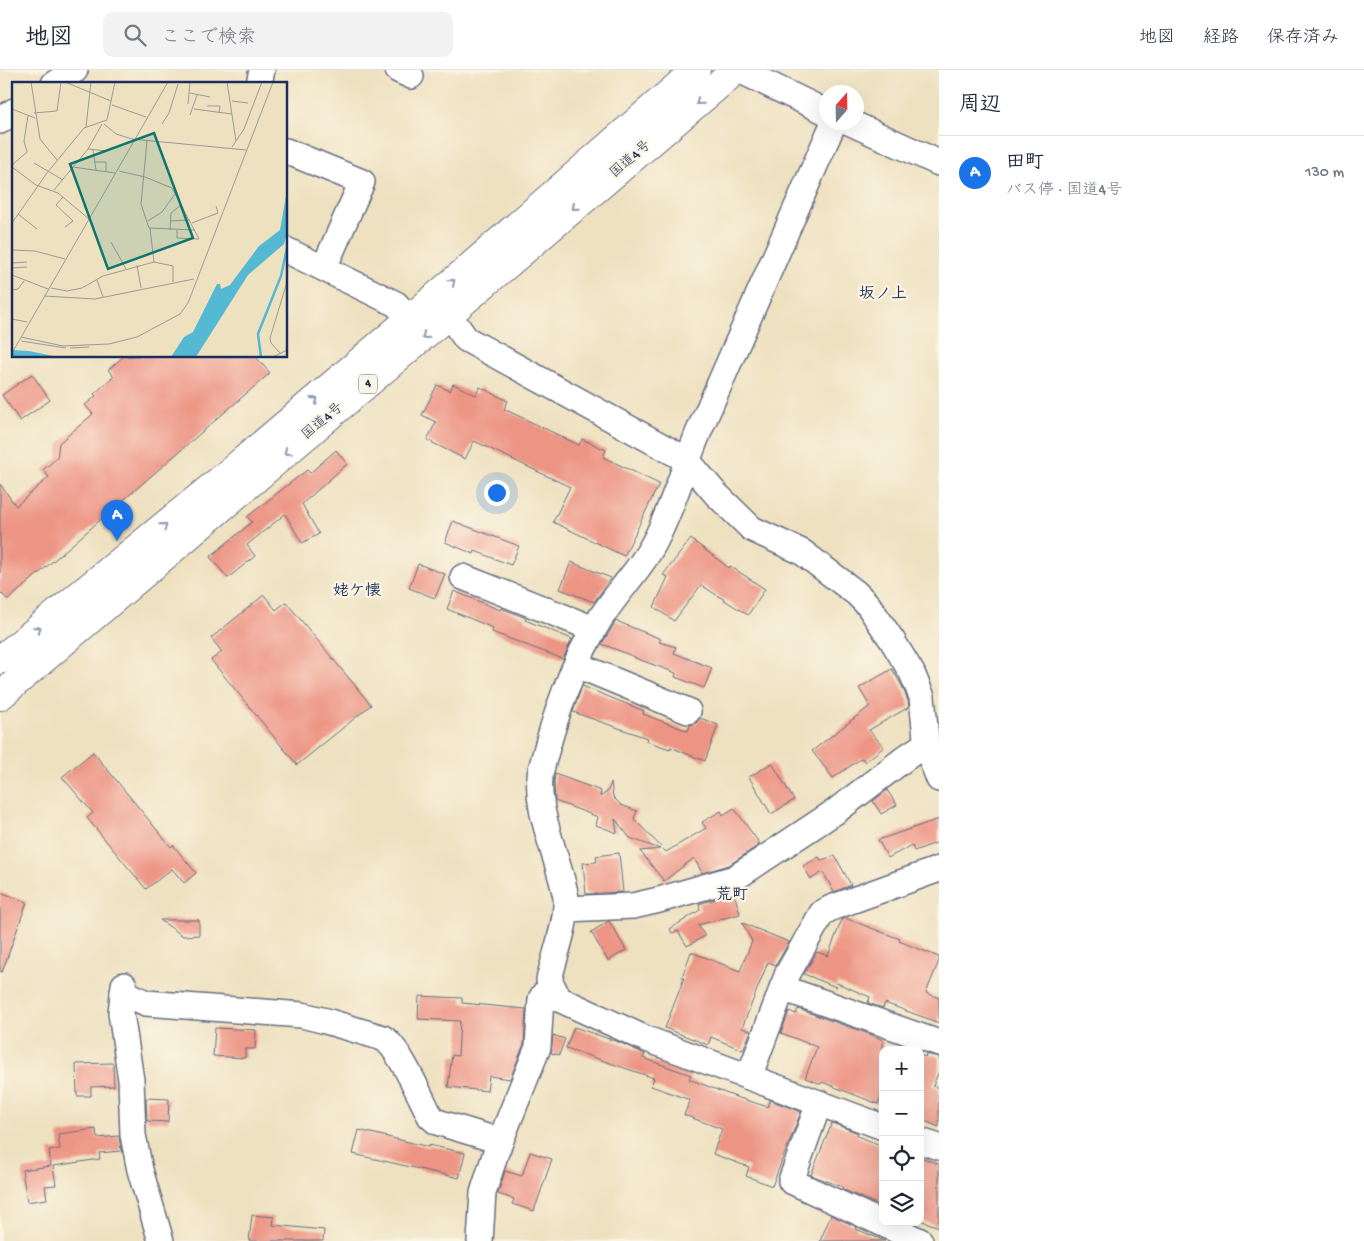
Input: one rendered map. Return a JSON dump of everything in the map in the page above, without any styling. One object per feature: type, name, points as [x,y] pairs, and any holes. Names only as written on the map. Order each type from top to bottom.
[{"type":"highway","name":"国道4号","points":[[0,660],[220,480],[410,319],[696,70]]},
{"type":"highway","name":"国道4号","points":[[0,696],[737,70]]},
{"type":"street","points":[[57,82],[75,70]]},
{"type":"street","points":[[737,70],[819,109]]},
{"type":"street","points":[[0,121],[12,112]]},
{"type":"street","points":[[864,129],[939,163]]},
{"type":"street","points":[[830,130],[771,262],[687,460],[660,532],[651,550],[626,582],[594,629],[576,665],[557,715],[540,770],[539,787],[543,811],[566,897],[566,909],[549,980],[559,999],[644,1038],[879,1126]]},
{"type":"street","points":[[288,152],[362,182],[324,268]]},
{"type":"street","points":[[288,251],[396,304],[410,319]]},
{"type":"street","points":[[450,315],[466,339],[687,460],[714,493],[752,529],[802,552],[856,593],[868,605],[892,640],[915,681],[922,697],[926,744],[939,779]]},
{"type":"street","points":[[463,577],[594,629]]},
{"type":"street","points":[[576,665],[688,711]]},
{"type":"street","points":[[566,909],[633,906],[735,878],[836,811],[926,744]]},
{"type":"street","points":[[749,1077],[788,973],[822,913],[831,908],[939,869]]},
{"type":"street","points":[[161,1241],[140,1170],[133,1135],[131,1080],[122,1021],[123,988],[146,1003],[302,1015],[382,1038],[388,1042],[400,1058],[430,1116],[437,1122],[500,1141]]},
{"type":"street","points":[[480,1241],[483,1193],[500,1141],[538,1047],[541,999],[544,994],[553,988]]},
{"type":"street","points":[[782,988],[939,1044]]},
{"type":"street","points":[[819,1103],[790,1181],[920,1241]]},
{"type":"street","points":[[924,1142],[939,1148]]},
{"type":"building","points":[[122,358],[257,358],[270,373],[8,600],[0,592],[0,484],[16,506],[49,477],[43,470],[57,458],[59,443],[93,414],[85,405],[114,376],[108,370]]},
{"type":"building","points":[[32,374],[50,400],[20,421],[2,395]]},
{"type":"building","points":[[453,384],[476,395],[480,387],[508,401],[504,409],[579,445],[582,439],[606,450],[603,457],[659,484],[624,556],[553,522],[570,487],[474,441],[465,459],[427,440],[436,422],[422,415],[437,385],[450,391]]},
{"type":"building","points":[[336,450],[347,464],[302,504],[319,534],[302,543],[285,514],[247,545],[255,556],[228,578],[210,557],[252,522],[247,517],[307,470],[310,473]]},
{"type":"building","points":[[453,521],[519,546],[511,565],[475,551],[474,554],[445,542]]},
{"type":"building","points":[[691,539],[729,568],[730,566],[765,589],[748,615],[701,585],[674,621],[654,607],[668,577],[663,575]]},
{"type":"building","points":[[571,562],[611,578],[594,602],[560,589]]},
{"type":"building","points":[[418,564],[445,574],[435,598],[409,588]]},
{"type":"building","points":[[454,591],[500,610],[501,608],[526,618],[525,620],[572,639],[563,659],[492,632],[493,628],[447,609]]},
{"type":"building","points":[[264,595],[276,610],[286,602],[371,705],[297,765],[211,660],[222,652],[211,638]]},
{"type":"building","points":[[616,621],[661,639],[659,642],[676,647],[674,653],[712,668],[704,688],[675,677],[676,673],[602,644]]},
{"type":"building","points":[[892,669],[902,686],[909,707],[869,730],[884,747],[865,762],[862,758],[833,778],[812,751],[870,706],[859,688]]},
{"type":"building","points":[[582,686],[644,711],[643,714],[688,731],[690,725],[696,723],[700,718],[718,725],[705,761],[670,747],[670,749],[646,741],[647,738],[573,712]]},
{"type":"building","points":[[93,752],[171,847],[173,845],[196,873],[184,883],[172,869],[146,889],[87,818],[93,813],[62,777]]},
{"type":"building","points":[[772,763],[794,800],[771,814],[749,777]]},
{"type":"building","points":[[555,774],[601,791],[600,797],[608,791],[611,782],[613,797],[621,805],[637,811],[634,819],[666,852],[706,828],[702,822],[721,811],[723,815],[734,808],[760,844],[729,865],[702,873],[694,858],[664,881],[640,851],[660,849],[630,838],[615,819],[617,833],[596,825],[598,817],[555,801]]},
{"type":"building","points":[[887,790],[897,805],[881,814],[873,801]]},
{"type":"building","points":[[939,819],[939,842],[914,851],[912,845],[888,858],[878,840]]},
{"type":"building","points":[[619,853],[623,892],[586,894],[583,863],[597,862],[596,856]]},
{"type":"building","points":[[835,856],[851,885],[834,892],[823,872],[811,879],[803,866],[819,857],[821,860]]},
{"type":"building","points":[[0,892],[27,902],[2,972],[0,971]]},
{"type":"building","points":[[734,893],[740,914],[698,925],[705,936],[687,946],[678,931],[672,933],[670,929],[700,910],[699,904]]},
{"type":"building","points":[[845,918],[900,939],[899,941],[939,957],[926,993],[939,998],[939,1023],[885,1003],[883,1008],[868,1003],[870,997],[837,983],[836,987],[804,974],[817,952],[828,956],[842,919]]},
{"type":"building","points":[[160,920],[199,920],[199,935],[183,936]]},
{"type":"building","points":[[609,921],[626,950],[608,961],[591,932]]},
{"type":"building","points":[[742,923],[789,942],[776,965],[768,962],[742,1028],[751,1031],[743,1050],[711,1037],[708,1045],[665,1028],[684,978],[682,977],[691,952],[740,971],[752,941]]},
{"type":"building","points":[[419,996],[462,998],[462,1003],[526,1009],[524,1044],[510,1079],[489,1076],[487,1091],[448,1087],[452,1055],[458,1056],[460,1021],[418,1019]]},
{"type":"building","points":[[798,1009],[883,1040],[883,1046],[879,1046],[878,1104],[822,1082],[821,1084],[805,1078],[817,1047],[781,1033],[789,1011],[796,1014]]},
{"type":"building","points":[[574,1027],[621,1043],[645,1054],[643,1058],[691,1075],[689,1079],[733,1096],[768,1107],[770,1100],[801,1112],[772,1186],[746,1176],[749,1167],[713,1154],[722,1129],[684,1115],[690,1100],[651,1086],[654,1078],[566,1048]]},
{"type":"building","points":[[215,1028],[256,1030],[255,1049],[245,1049],[245,1058],[213,1056]]},
{"type":"building","points":[[553,1035],[565,1039],[559,1055],[551,1053]]},
{"type":"building","points":[[926,1054],[939,1057],[939,1071],[933,1086],[939,1088],[939,1127],[924,1121]]},
{"type":"building","points":[[113,1063],[114,1086],[91,1087],[91,1096],[77,1096],[76,1064]]},
{"type":"building","points":[[146,1098],[169,1099],[168,1122],[147,1121]]},
{"type":"building","points":[[832,1123],[858,1133],[857,1136],[879,1144],[879,1205],[842,1189],[843,1187],[811,1175]]},
{"type":"building","points":[[96,1129],[97,1138],[119,1136],[121,1151],[99,1153],[100,1159],[53,1166],[56,1185],[45,1186],[47,1199],[27,1202],[22,1170],[51,1166],[49,1150],[60,1149],[58,1134]]},
{"type":"building","points":[[359,1130],[429,1147],[429,1145],[465,1153],[459,1178],[353,1154]]},
{"type":"building","points":[[530,1152],[552,1159],[534,1211],[512,1204],[514,1199],[498,1194],[505,1171],[522,1176]]},
{"type":"building","points":[[924,1158],[939,1164],[939,1227],[924,1221]]},
{"type":"building","points":[[252,1215],[274,1217],[273,1225],[324,1230],[323,1241],[249,1241]]},
{"type":"building","points":[[831,1215],[857,1227],[856,1229],[885,1241],[820,1241]]},
{"type":"place","name":"田町","points":[[117,541]]},
{"type":"district","name":"坂ノ上","points":[[883,295]]},
{"type":"district","name":"姥ケ懐","points":[[357,592]]},
{"type":"district","name":"荒町","points":[[732,896]]}]
